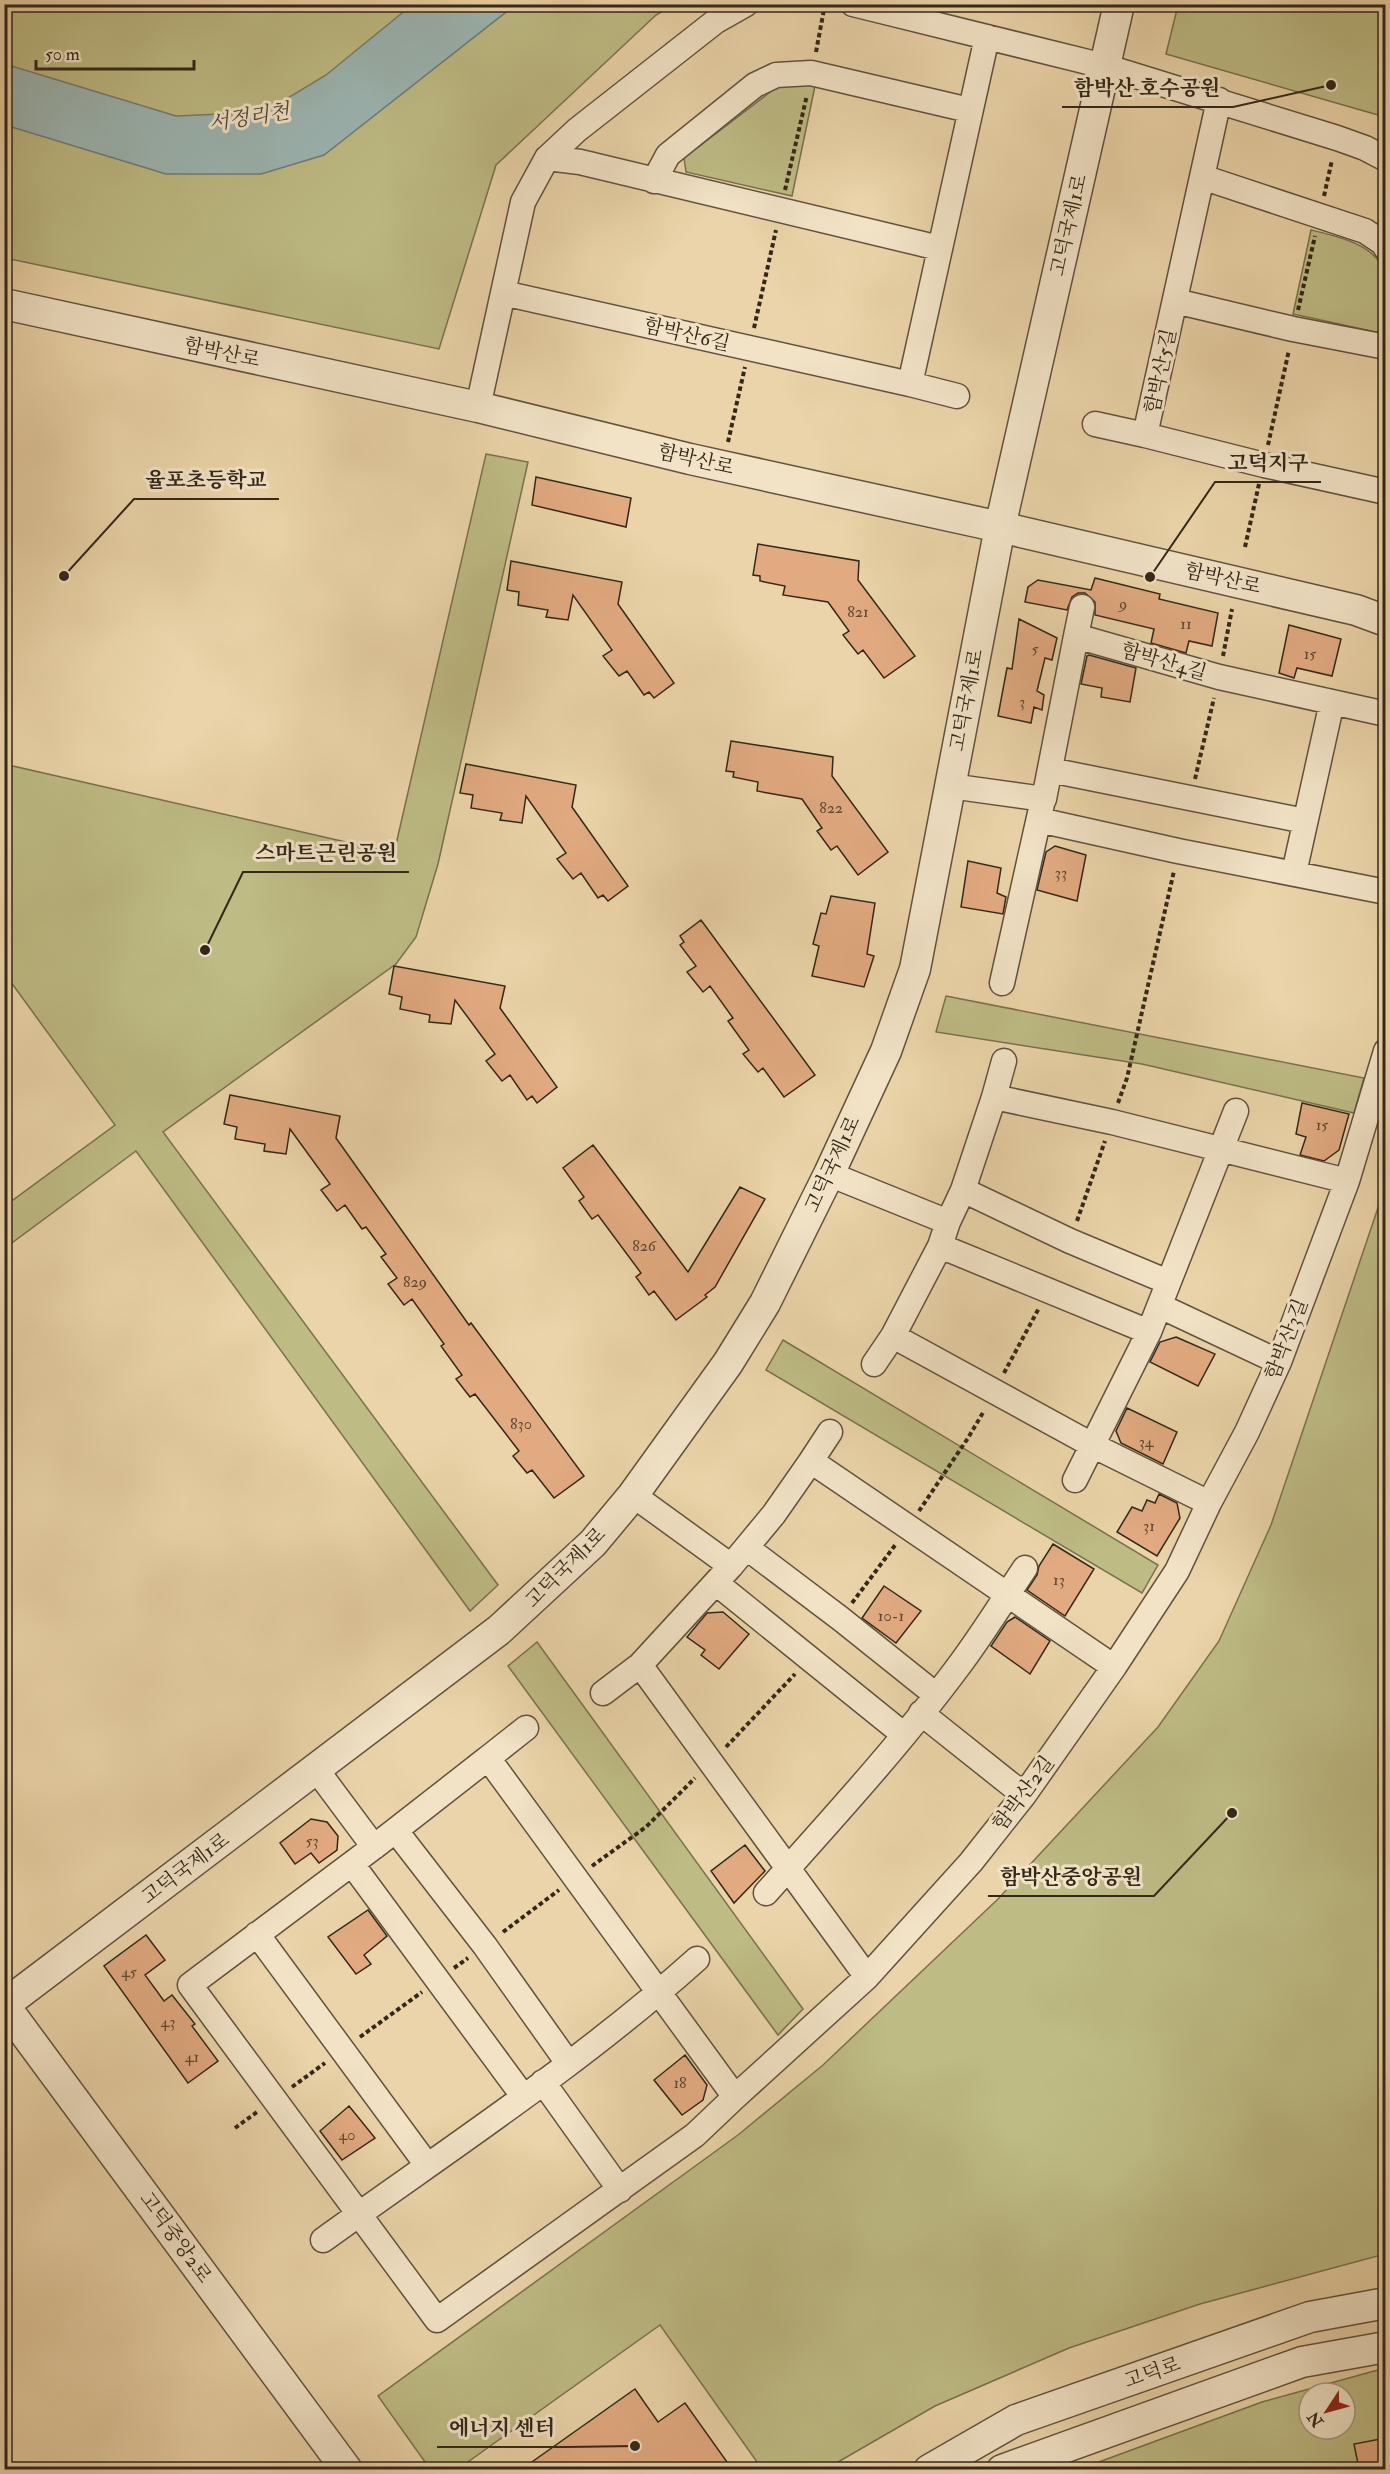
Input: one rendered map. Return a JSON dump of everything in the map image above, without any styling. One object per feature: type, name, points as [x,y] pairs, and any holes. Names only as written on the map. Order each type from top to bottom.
[{"type":"street","points":[[478,407],[523,202],[547,158],[577,130],[716,21],[746,4]]},
{"type":"street","points":[[853,4],[1104,66],[1219,100],[1365,148],[1386,159]]},
{"type":"street","name":"고덕국제1로","points":[[4,2005],[499,1630],[593,1543],[633,1495],[728,1363],[765,1303],[829,1174],[886,1051],[915,969],[1000,527],[1119,4]]},
{"type":"street","points":[[910,384],[987,37]]},
{"type":"street","points":[[654,181],[668,155],[755,84],[776,75],[811,73],[969,110]]},
{"type":"street","name":"함박산5길","points":[[1219,100],[1145,435],[1264,465],[1386,492]]},
{"type":"street","points":[[547,158],[580,162],[939,248]]},
{"type":"street","points":[[1202,177],[1365,231],[1383,243],[1386,248]]},
{"type":"street","name":"함박산6길","points":[[503,292],[957,396]]},
{"type":"street","points":[[1175,301],[1293,329],[1386,347]]},
{"type":"street","name":"함박산로","points":[[4,304],[478,407],[690,459],[1000,527],[1356,610],[1386,621]]},
{"type":"street","points":[[1095,424],[1145,435]]},
{"type":"street","points":[[1002,983],[1050,770],[1082,607]]},
{"type":"street","name":"함박산4길","points":[[1076,636],[1219,677],[1386,714]]},
{"type":"street","points":[[1294,873],[1332,702]]},
{"type":"street","points":[[1050,770],[1305,821]]},
{"type":"street","points":[[950,786],[1041,809],[1178,851],[1386,892]]},
{"type":"street","name":"함박산3길","points":[[1114,1667],[1177,1571],[1209,1503],[1247,1432],[1279,1362],[1347,1182],[1386,1051]]},
{"type":"street","points":[[874,1364],[893,1336],[940,1246],[963,1190],[1004,1061]]},
{"type":"street","points":[[994,1097],[1221,1149],[1347,1182]]},
{"type":"street","points":[[1075,1480],[1149,1332],[1236,1112]]},
{"type":"street","points":[[829,1174],[948,1222]]},
{"type":"street","points":[[963,1190],[1070,1241],[1168,1282]]},
{"type":"street","points":[[940,1246],[1149,1332]]},
{"type":"street","points":[[1160,1306],[1279,1362]]},
{"type":"street","points":[[893,1336],[1094,1446],[1209,1503]]},
{"type":"street","points":[[603,1694],[640,1665],[731,1566],[774,1514],[830,1432]]},
{"type":"street","points":[[812,1461],[1114,1667]]},
{"type":"street","points":[[633,1495],[731,1566],[903,1734]]},
{"type":"street","points":[[731,1566],[841,1619],[1024,1795]]},
{"type":"street","points":[[766,1893],[857,1793],[929,1704],[1025,1568]]},
{"type":"street","points":[[640,1665],[867,1977]]},
{"type":"street","name":"함박산2길","points":[[359,2213],[437,2320],[620,2190],[695,2135],[867,1977],[971,1862],[1024,1795],[1114,1667]]},
{"type":"street","points":[[359,2213],[190,1985],[396,1831],[526,1728]]},
{"type":"street","points":[[488,1758],[735,2097]]},
{"type":"street","points":[[316,1769],[374,1847]]},
{"type":"street","points":[[396,1831],[485,1946],[568,2063]]},
{"type":"street","points":[[352,1864],[524,2096]]},
{"type":"street","points":[[257,1934],[427,2165]]},
{"type":"street","points":[[323,2240],[543,2082],[659,1993],[697,1959]]},
{"type":"street","name":"고덕중앙2로","points":[[4,2005],[347,2469]]},
{"type":"street","points":[[543,2082],[620,2190]]},
{"type":"street","name":"고덕로","points":[[929,2469],[1016,2420],[1310,2317],[1386,2303]]},
{"type":"street","name":"고덕로","points":[[1002,2469],[1302,2362],[1386,2347]]},
{"type":"path","points":[[781,209],[825,4]]},
{"type":"path","points":[[1245,547],[1293,329]]},
{"type":"path","points":[[1190,799],[1219,677],[1232,609]]},
{"type":"path","points":[[1127,1078],[1178,851]]},
{"type":"shaded area","points":[[5,5],[673,5],[656,15],[496,165],[439,349],[5,258]]},
{"type":"shaded area","points":[[1178,5],[1385,5],[1385,117],[1166,54]]},
{"type":"shaded area","points":[[795,83],[815,86],[792,196],[686,172],[684,158],[778,86]]},
{"type":"shaded area","points":[[1311,230],[1345,239],[1376,257],[1386,278],[1385,334],[1293,314]]},
{"type":"shaded area","points":[[486,454],[528,462],[438,864],[416,937],[396,964],[163,1132],[498,1585],[470,1611],[136,1151],[5,1248],[5,1206],[115,1125],[5,974],[4,764],[394,853]]},
{"type":"shaded area","points":[[946,996],[1364,1078],[1354,1113],[1142,1064],[936,1032]]},
{"type":"shaded area","points":[[1385,1187],[1385,2254],[1200,2304],[1069,2348],[935,2406],[826,2469],[762,2469],[660,2325],[458,2469],[430,2469],[378,2396],[738,2135],[823,2065],[998,1899],[1158,1727],[1219,1641],[1271,1525]]},
{"type":"shaded area","points":[[783,1340],[1158,1565],[1142,1593],[766,1370]]},
{"type":"shaded area","points":[[537,1642],[803,2009],[778,2035],[508,1666]]},
{"type":"shaded area","points":[[1385,2368],[1385,2469],[1077,2470],[1262,2402],[1297,2392],[1297,2441],[1357,2441],[1357,2381],[1338,2381]]},
{"type":"water","name":"서정리천","points":[[412,5],[515,5],[324,155],[261,174],[166,174],[5,125],[5,64],[176,116],[265,112],[326,75]]},
{"type":"building","points":[[536,477],[631,498],[626,527],[532,505]]},
{"type":"building","points":[[758,544],[859,561],[858,580],[915,656],[884,678],[863,650],[858,654],[843,635],[849,631],[828,602],[783,595],[785,586],[760,581],[760,576],[753,575]]},
{"type":"building","points":[[511,561],[622,582],[618,604],[674,683],[654,698],[649,692],[644,695],[627,671],[619,676],[603,656],[612,650],[573,595],[568,620],[546,617],[548,610],[518,605],[519,592],[507,590]]},
{"type":"building","points":[[1095,578],[1160,594],[1159,599],[1218,613],[1212,646],[1189,641],[1186,653],[1151,643],[1154,629],[1095,615],[1095,602],[1085,593],[1078,593],[1072,597],[1067,610],[1025,602],[1028,587],[1038,580],[1091,590]]},
{"type":"building","points":[[1019,619],[1057,638],[1052,660],[1045,658],[1037,691],[1044,695],[1042,710],[1034,707],[1031,723],[998,716],[1007,668],[1012,669]]},
{"type":"building","points":[[1289,625],[1341,639],[1332,676],[1297,668],[1294,678],[1279,673]]},
{"type":"building","points":[[1089,655],[1136,668],[1130,702],[1101,697],[1102,688],[1081,684]]},
{"type":"building","points":[[731,741],[833,757],[832,776],[888,852],[858,875],[837,846],[831,850],[817,831],[822,828],[802,799],[757,791],[758,782],[733,777],[734,772],[726,771]]},
{"type":"building","points":[[466,764],[576,785],[572,807],[628,886],[608,901],[603,895],[598,898],[581,873],[573,879],[557,859],[566,853],[526,796],[522,823],[500,820],[502,813],[471,808],[473,795],[460,793]]},
{"type":"building","points":[[1055,846],[1086,855],[1077,901],[1037,890],[1046,852]]},
{"type":"building","points":[[968,861],[1001,868],[997,893],[1006,897],[1003,914],[961,907]]},
{"type":"building","points":[[831,896],[875,903],[867,954],[874,956],[864,987],[812,976],[819,946],[813,944],[821,913],[826,914]]},
{"type":"building","points":[[701,920],[815,1075],[784,1097],[763,1068],[758,1072],[743,1054],[749,1050],[728,1021],[733,1018],[710,986],[703,992],[687,972],[696,966],[680,945],[684,942],[680,936]]},
{"type":"building","points":[[394,966],[505,986],[500,1008],[557,1087],[537,1103],[532,1096],[527,1100],[510,1075],[502,1081],[486,1061],[495,1054],[455,1000],[451,1024],[429,1022],[430,1015],[400,1009],[402,997],[389,994]]},
{"type":"building","points":[[230,1095],[340,1116],[336,1138],[469,1325],[471,1323],[584,1476],[554,1498],[532,1470],[527,1473],[513,1456],[519,1451],[475,1394],[470,1397],[456,1379],[462,1375],[441,1346],[444,1344],[412,1299],[404,1305],[388,1284],[397,1278],[381,1257],[386,1254],[366,1227],[362,1229],[345,1205],[337,1211],[321,1190],[330,1184],[290,1129],[286,1154],[264,1151],[265,1144],[235,1139],[237,1127],[224,1124]]},
{"type":"building","points":[[1302,1103],[1349,1114],[1339,1150],[1324,1161],[1300,1155],[1306,1137],[1296,1134]]},
{"type":"building","points":[[593,1145],[688,1272],[740,1187],[765,1199],[715,1287],[705,1295],[707,1297],[676,1320],[654,1291],[649,1295],[636,1277],[641,1273],[598,1215],[592,1219],[579,1201],[584,1197],[563,1168]]},
{"type":"building","points":[[1176,1337],[1215,1354],[1198,1386],[1150,1362],[1160,1342]]},
{"type":"building","points":[[1127,1408],[1177,1432],[1163,1464],[1121,1443],[1116,1431]]},
{"type":"building","points":[[1159,1494],[1177,1503],[1180,1518],[1157,1556],[1117,1532],[1132,1507],[1142,1511],[1147,1500],[1155,1503]]},
{"type":"building","points":[[1053,1544],[1094,1569],[1065,1616],[1027,1590]]},
{"type":"building","points":[[884,1586],[921,1611],[896,1643],[862,1618]]},
{"type":"building","points":[[723,1612],[749,1634],[719,1669],[701,1655],[705,1650],[687,1637],[707,1613]]},
{"type":"building","points":[[1015,1617],[1050,1641],[1030,1674],[991,1646],[1007,1622]]},
{"type":"building","points":[[311,1819],[327,1822],[338,1836],[337,1850],[319,1863],[311,1853],[295,1864],[280,1843]]},
{"type":"building","points":[[745,1845],[765,1871],[734,1903],[711,1871]]},
{"type":"building","points":[[368,1910],[387,1936],[364,1955],[371,1964],[356,1974],[328,1937]]},
{"type":"building","points":[[146,1935],[165,1960],[145,1975],[164,2001],[172,1995],[195,2024],[192,2026],[218,2061],[188,2083],[104,1966]]},
{"type":"building","points":[[685,2055],[707,2085],[703,2100],[682,2115],[654,2080]]},
{"type":"building","points":[[349,2106],[375,2138],[342,2160],[320,2131]]},
{"type":"building","points":[[635,2389],[658,2422],[685,2403],[732,2469],[522,2469]]},
{"type":"building","points":[[1386,2438],[1386,2469],[1359,2469],[1354,2444]]},
{"type":"place","name":"함박산 호수공원","points":[[1331,85]]},
{"type":"place","name":"율포초등학교","points":[[64,576]]},
{"type":"place","name":"고덕지구","points":[[1150,577]]},
{"type":"place","name":"스마트근린공원","points":[[205,950]]},
{"type":"place","name":"함박산중앙공원","points":[[1232,1813]]},
{"type":"place","name":"에너지 센터","points":[[635,2446]]}]
